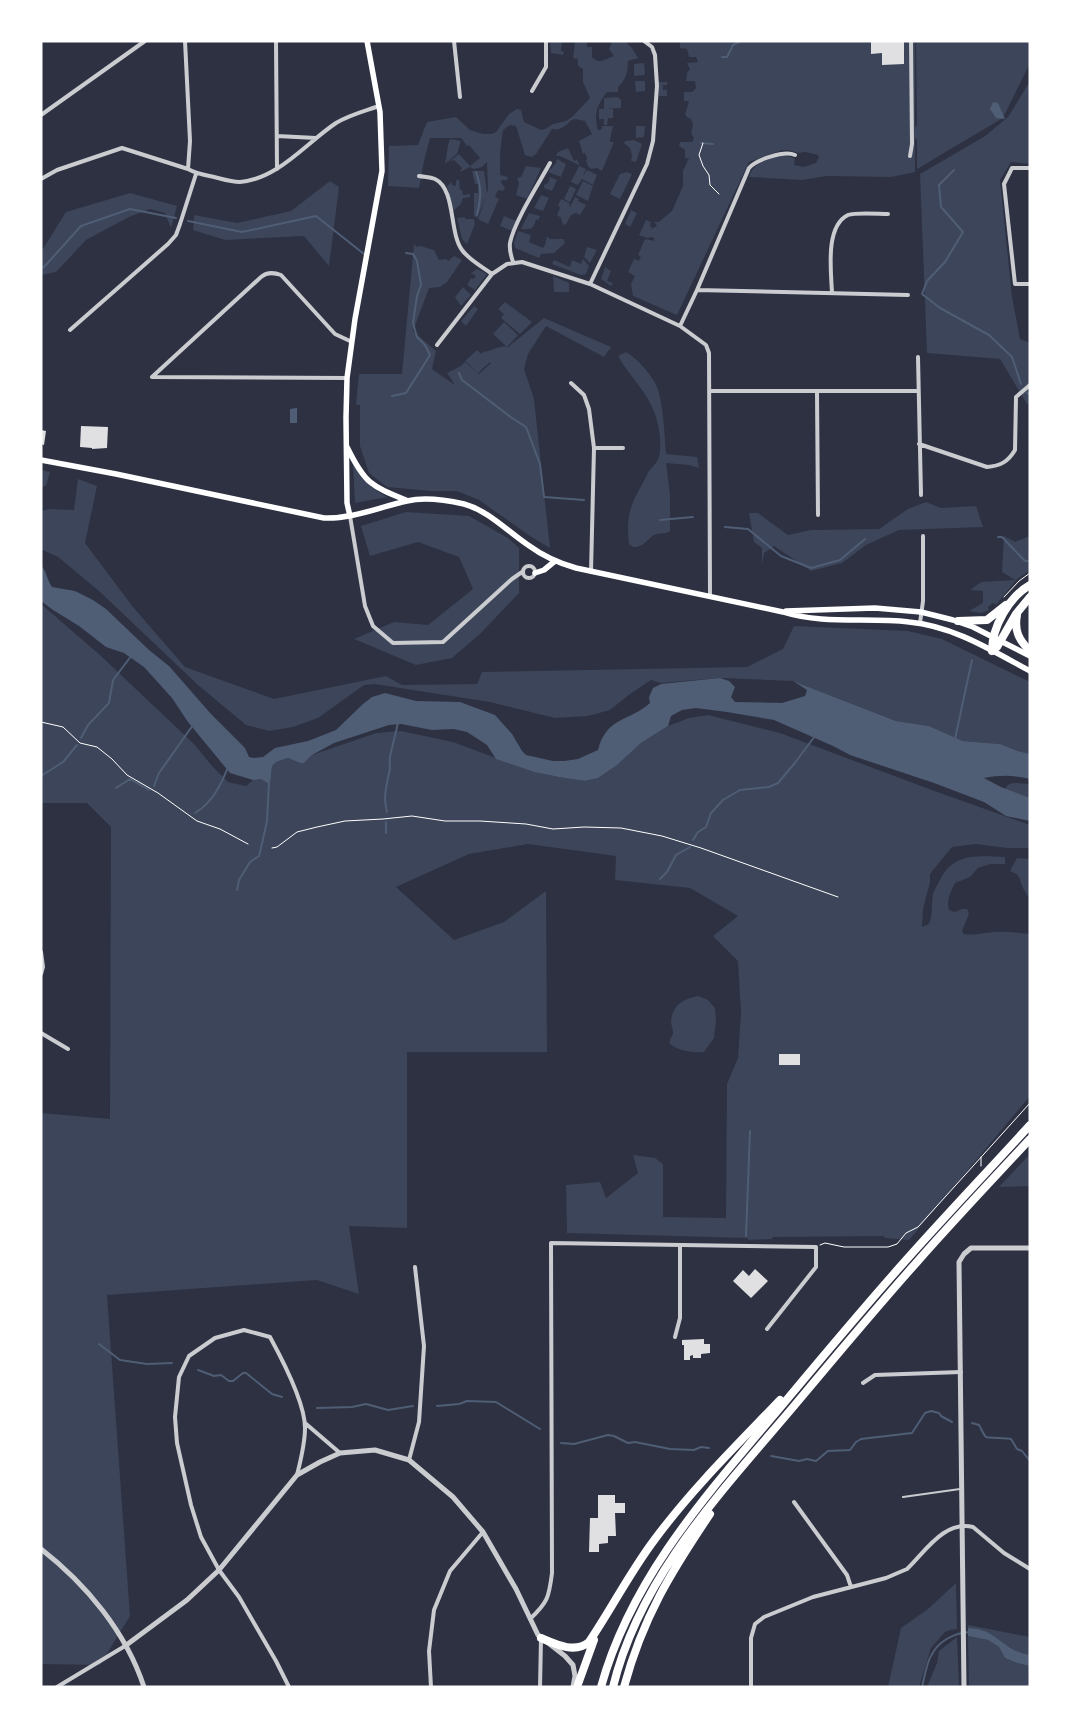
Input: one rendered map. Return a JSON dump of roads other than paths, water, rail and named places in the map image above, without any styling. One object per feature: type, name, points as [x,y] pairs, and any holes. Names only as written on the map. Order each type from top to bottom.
[{"type":"highway","points":[[958,622],[987,620],[1030,585]]},
{"type":"highway","points":[[992,651],[997,639],[1030,597]]},
{"type":"highway","points":[[997,639],[996,628],[1010,603]]},
{"type":"highway","points":[[1018,610],[1017,634],[1030,651]]},
{"type":"highway","points":[[601,1687],[610,1657],[640,1591],[668,1546],[700,1502],[908,1258],[1030,1125]]},
{"type":"highway","points":[[613,1687],[639,1617],[662,1574],[692,1530],[741,1468],[889,1293],[1030,1139]]},
{"type":"highway","points":[[541,1638],[561,1646],[580,1647],[589,1642],[640,1560],[674,1515],[709,1475],[835,1342]]},
{"type":"highway","points":[[624,1687],[637,1643],[660,1593],[682,1556],[741,1468]]},
{"type":"highway","points":[[577,1687],[589,1651],[605,1616]]},
{"type":"main road","points":[[350,516],[347,504],[347,378],[371,226],[382,171],[382,132],[379,106],[366,41]]},
{"type":"main road","points":[[347,445],[357,468],[371,484],[408,501]]},
{"type":"main road","points":[[41,460],[319,517],[350,516],[408,501],[432,500],[456,503],[485,513],[527,545],[555,562],[591,572],[807,618],[920,623],[957,633],[1030,671]]},
{"type":"main road","points":[[535,573],[544,570],[555,562]]},
{"type":"main road","points":[[783,612],[875,608],[922,612],[958,622],[1030,656]]},
{"type":"street","points":[[41,115],[145,41]]},
{"type":"street","points":[[185,41],[190,141],[188,169]]},
{"type":"street","points":[[276,41],[277,169]]},
{"type":"street","points":[[454,41],[460,97]]},
{"type":"street","points":[[532,91],[545,70],[546,41]]},
{"type":"street","points":[[590,284],[647,164],[653,141],[657,86],[655,56],[652,47],[644,41]]},
{"type":"street","points":[[910,156],[912,144],[911,41]]},
{"type":"street","points":[[41,180],[57,170],[122,148],[188,169],[196,174],[238,182],[255,179],[277,169],[337,122],[379,106]]},
{"type":"street","points":[[277,136],[316,138]]},
{"type":"street","points":[[680,326],[748,168],[751,165],[785,153],[795,155]]},
{"type":"street","points":[[513,262],[510,254],[510,243],[518,222],[550,163]]},
{"type":"street","points":[[1030,168],[1012,168],[1004,184],[1015,284],[1030,284]]},
{"type":"street","points":[[70,330],[176,235],[196,174]]},
{"type":"street","points":[[419,176],[434,179],[441,185],[448,200],[454,230],[462,250],[492,274]]},
{"type":"street","points":[[832,293],[830,246],[839,222],[849,214],[888,214]]},
{"type":"street","points":[[437,345],[492,274],[513,262],[522,262],[590,284],[680,326],[706,345],[710,353],[710,596]]},
{"type":"street","points":[[347,378],[152,377],[266,273],[272,272],[281,275],[335,334],[352,342]]},
{"type":"street","points":[[697,290],[908,295]]},
{"type":"street","points":[[918,357],[921,496]]},
{"type":"street","points":[[571,383],[584,395],[589,410],[594,448],[591,572]]},
{"type":"street","points":[[919,444],[987,467],[998,466],[1010,458],[1015,450],[1016,397],[1030,385]]},
{"type":"street","points":[[709,391],[918,392]]},
{"type":"street","points":[[817,392],[818,515]]},
{"type":"street","points":[[594,448],[623,448]]},
{"type":"street","points":[[350,516],[365,606],[373,626],[393,643],[443,642],[522,572],[525,566],[529,565],[535,569],[533,577],[529,578],[525,577],[522,572]]},
{"type":"street","points":[[920,623],[922,612],[922,536]]},
{"type":"street","points":[[41,952],[43,967],[41,974]]},
{"type":"street","points":[[41,1033],[68,1049]]},
{"type":"street","points":[[530,1619],[549,1596],[552,1573],[551,1243],[816,1247],[816,1267],[767,1329]]},
{"type":"street","points":[[675,1337],[680,1318],[680,1245]]},
{"type":"street","points":[[964,1687],[959,1262],[968,1250],[975,1248],[1030,1248]]},
{"type":"street","points":[[409,1460],[420,1422],[424,1346],[415,1267]]},
{"type":"street","points":[[289,1687],[239,1597],[219,1570],[201,1536],[191,1505],[176,1443],[175,1417],[179,1376],[189,1356],[215,1338],[244,1330],[270,1337],[283,1361],[301,1408],[304,1423],[303,1451],[297,1475]]},
{"type":"street","points":[[863,1383],[875,1375],[960,1372]]},
{"type":"street","points":[[304,1423],[340,1453]]},
{"type":"street","points":[[57,1687],[125,1646],[187,1600],[219,1570],[297,1475],[340,1453],[375,1450],[409,1460],[453,1497],[483,1532],[516,1589],[541,1638],[569,1660],[574,1670],[573,1687]]},
{"type":"street","points":[[794,1502],[847,1575],[851,1588]]},
{"type":"street","points":[[751,1687],[751,1638],[752,1631],[759,1620],[813,1597],[900,1573],[907,1569],[948,1529],[973,1527],[1004,1553],[1030,1569]]},
{"type":"street","points":[[431,1687],[428,1651],[434,1610],[450,1571],[483,1532]]},
{"type":"street","points":[[41,1549],[67,1570],[87,1591],[125,1646],[144,1687]]},
{"type":"street","points":[[540,1687],[541,1638]]},
{"type":"lane","points":[[903,1497],[962,1489]]},
{"type":"waterway","points":[[722,57],[727,57],[733,45],[741,41]]},
{"type":"waterway","points":[[701,143],[713,144]]},
{"type":"waterway","points":[[954,170],[939,185],[941,207],[963,232],[945,262],[927,281],[922,294],[940,308],[989,335],[1012,357],[1021,384]]},
{"type":"waterway","points":[[476,172],[480,193],[477,215]]},
{"type":"waterway","points":[[41,268],[81,226],[130,209],[176,218]]},
{"type":"waterway","points":[[188,221],[242,232],[316,216],[364,254]]},
{"type":"waterway","points":[[392,396],[406,393],[430,355],[425,345],[417,337],[413,323],[417,296],[421,285],[417,261],[413,254],[406,253]]},
{"type":"waterway","points":[[459,373],[462,380],[526,427],[540,464],[544,497],[584,500]]},
{"type":"waterway","points":[[660,520],[693,517]]},
{"type":"waterway","points":[[725,527],[748,529],[781,556],[811,568],[840,560],[865,539]]},
{"type":"waterway","points":[[998,537],[1002,537],[1025,561],[1030,561]]},
{"type":"waterway","points":[[81,738],[88,725],[109,703],[113,680],[132,655]]},
{"type":"waterway","points":[[955,739],[972,660]]},
{"type":"waterway","points":[[387,812],[385,792],[398,722]]},
{"type":"waterway","points":[[154,786],[159,773],[193,725]]},
{"type":"waterway","points":[[693,840],[698,832],[706,827],[711,813],[723,800],[740,790],[769,787],[778,783],[815,736]]},
{"type":"waterway","points":[[41,776],[63,762],[77,745]]},
{"type":"waterway","points":[[195,813],[215,793],[228,767]]},
{"type":"waterway","points":[[116,788],[130,779],[149,790]]},
{"type":"waterway","points":[[237,890],[239,880],[250,862],[259,856],[267,821],[269,782]]},
{"type":"waterway","points":[[386,822],[386,833]]},
{"type":"waterway","points":[[660,879],[667,872],[676,855],[690,847]]},
{"type":"waterway","points":[[746,1236],[750,1131]]},
{"type":"waterway","points":[[99,1344],[120,1360],[147,1364],[172,1363]]},
{"type":"waterway","points":[[198,1370],[214,1376],[221,1375],[229,1381],[233,1381],[243,1373],[246,1373],[272,1394],[282,1397]]},
{"type":"waterway","points":[[437,1406],[459,1404],[467,1401],[496,1402],[540,1429]]},
{"type":"waterway","points":[[317,1408],[352,1407],[366,1404],[388,1410],[413,1406]]},
{"type":"waterway","points":[[771,1456],[799,1461],[807,1459],[816,1461],[828,1451],[850,1450],[861,1439],[912,1433],[925,1413],[931,1411],[939,1413],[952,1422]]},
{"type":"waterway","points":[[972,1423],[979,1425],[986,1437],[1011,1439],[1017,1449],[1022,1451],[1030,1461]]},
{"type":"waterway","points":[[561,1443],[574,1444],[608,1435],[628,1443],[635,1442],[670,1449],[694,1450],[701,1447],[709,1448]]},
{"type":"waterway","points":[[922,1687],[927,1666],[938,1646],[952,1636],[970,1632]]}]
